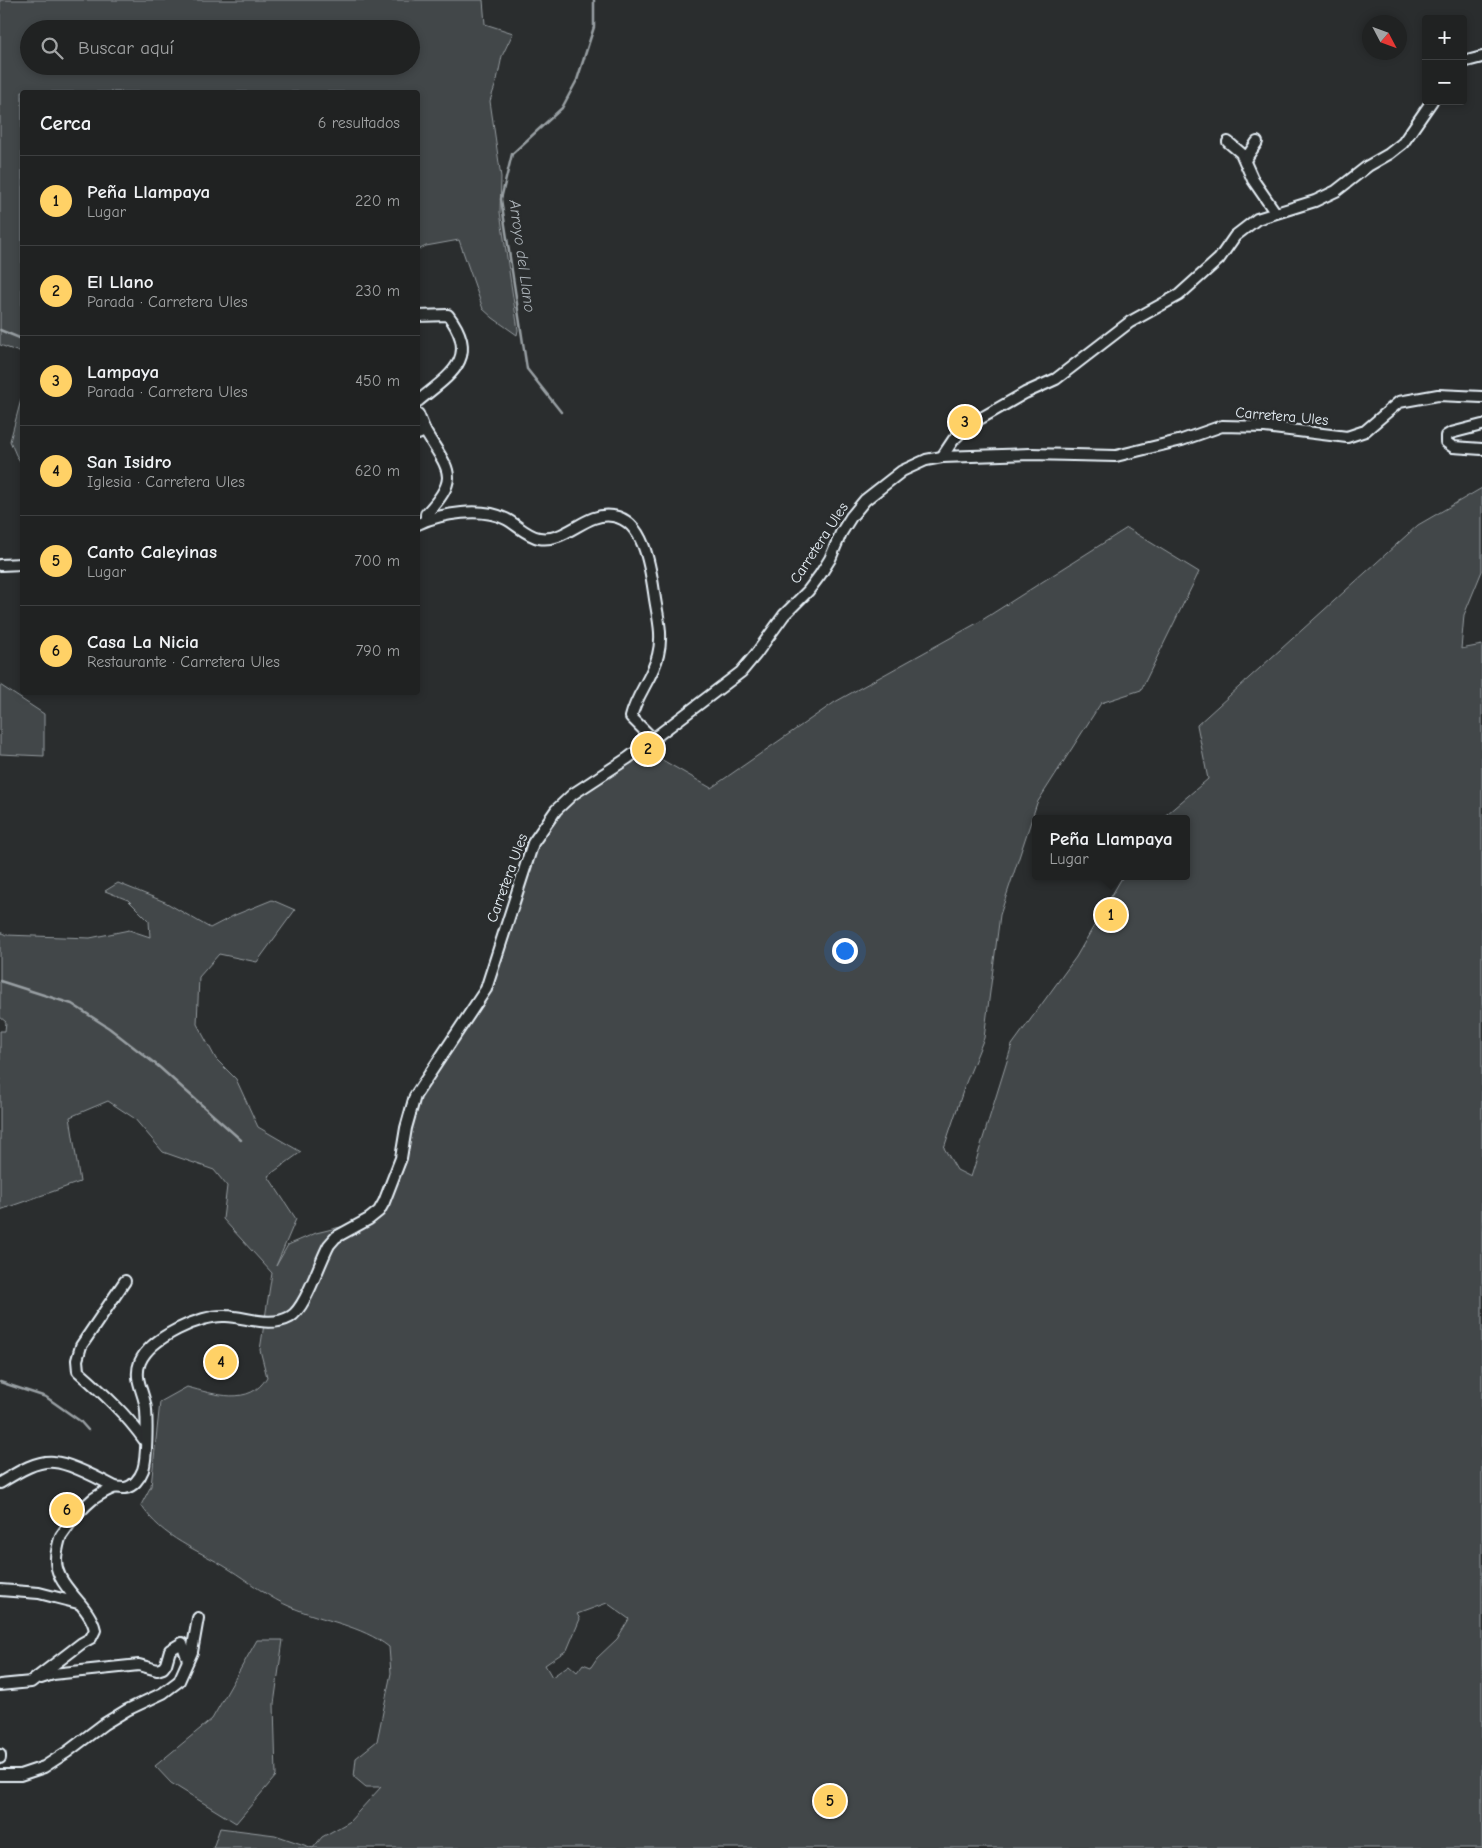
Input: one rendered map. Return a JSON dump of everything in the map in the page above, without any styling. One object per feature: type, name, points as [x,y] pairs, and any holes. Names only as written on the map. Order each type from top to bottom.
[{"type":"street","points":[[1467,61],[1482,57]]},
{"type":"street","points":[[942,457],[954,439],[969,425],[1025,392],[1056,379],[1130,322],[1179,296],[1218,259],[1235,236],[1257,219],[1275,212],[1299,207],[1336,190],[1368,166],[1389,154],[1403,143],[1429,105]]},
{"type":"street","points":[[1228,142],[1241,154],[1252,180],[1275,212]]},
{"type":"street","points":[[1245,160],[1257,142]]},
{"type":"street","points":[[420,316],[448,315],[456,325],[463,346],[455,370],[441,384],[420,400]]},
{"type":"street","name":"Carretera Ules","points":[[31,1682],[91,1638],[95,1630],[89,1614],[78,1603],[66,1586],[56,1567],[56,1556],[60,1538],[93,1499],[115,1487],[129,1487],[137,1480],[143,1470],[146,1408],[136,1374],[146,1351],[158,1341],[177,1330],[212,1316],[277,1322],[291,1317],[303,1304],[325,1252],[336,1237],[379,1211],[401,1158],[406,1128],[415,1096],[486,989],[533,843],[556,810],[591,781],[628,758],[741,672],[784,616],[808,591],[830,559],[841,533],[851,517],[865,500],[902,471],[926,460],[942,457],[1030,454],[1116,456],[1182,440],[1222,426],[1265,427],[1347,437],[1366,431],[1399,402],[1438,395],[1482,396]]},
{"type":"street","points":[[1482,425],[1446,436],[1446,442],[1453,447],[1482,449]]},
{"type":"street","points":[[421,432],[446,465],[450,475],[447,486],[422,522]]},
{"type":"street","points":[[422,522],[474,512],[494,514],[538,538],[552,538],[599,516],[613,516],[626,520],[646,550],[661,630],[658,655],[647,683],[633,707],[631,717],[652,738]]},
{"type":"street","points":[[0,565],[20,564]]},
{"type":"street","points":[[125,1281],[81,1346],[77,1360],[78,1371],[110,1398],[131,1421],[145,1441]]},
{"type":"street","points":[[0,1483],[36,1464],[55,1461],[115,1487]]},
{"type":"street","points":[[0,1590],[39,1593],[78,1603]]},
{"type":"street","points":[[0,1775],[20,1775],[44,1767],[104,1724],[127,1710],[164,1693],[179,1681],[192,1652],[198,1618]]},
{"type":"street","points":[[0,1684],[31,1682],[53,1674],[139,1665],[157,1670],[163,1668],[166,1664],[170,1650],[182,1642],[188,1660]]},
{"type":"shaded area","points":[[0,0],[483,0],[485,24],[513,33],[502,56],[490,101],[501,177],[500,212],[518,330],[517,335],[483,309],[459,240],[426,246],[420,249],[420,90],[20,90],[20,352],[0,345]]},
{"type":"shaded area","points":[[20,404],[20,461],[10,441]]},
{"type":"shaded area","points":[[1482,488],[1482,571],[1464,615],[1461,649],[1482,645],[1482,1848],[313,1848],[322,1837],[349,1822],[381,1787],[366,1787],[354,1777],[356,1758],[377,1741],[391,1673],[389,1647],[366,1633],[303,1612],[260,1590],[229,1569],[170,1535],[150,1517],[141,1505],[151,1486],[160,1402],[187,1387],[220,1395],[241,1395],[251,1392],[260,1386],[267,1377],[260,1350],[272,1273],[223,1219],[227,1186],[214,1170],[163,1152],[134,1118],[108,1101],[70,1117],[80,1182],[0,1210],[0,1031],[5,1031],[6,1022],[0,1017],[0,932],[6,935],[90,938],[129,930],[150,937],[149,921],[128,900],[105,891],[118,883],[165,902],[210,928],[235,915],[272,900],[295,910],[257,962],[219,954],[199,977],[197,1024],[216,1059],[236,1079],[258,1127],[301,1152],[268,1176],[296,1219],[276,1266],[288,1245],[316,1233],[377,1218],[390,1199],[406,1163],[416,1106],[438,1070],[485,1002],[534,846],[564,809],[593,785],[645,750],[711,788],[835,702],[979,622],[1127,528],[1199,572],[1141,690],[1101,703],[1037,803],[1032,815],[1000,915],[984,1038],[965,1085],[944,1148],[957,1170],[971,1177],[1012,1045],[1076,957],[1121,880],[1190,880],[1190,815],[1166,815],[1208,779],[1197,725],[1418,525]],"holes":[[[607,1603],[629,1619],[617,1639],[597,1658],[591,1667],[583,1664],[577,1672],[569,1665],[552,1677],[545,1665],[567,1650],[580,1619],[577,1614]]]},
{"type":"shaded area","points":[[0,685],[44,714],[44,756],[0,754]]},
{"type":"shaded area","points":[[257,1640],[283,1640],[274,1704],[276,1776],[236,1823],[171,1783],[155,1766],[212,1719]]},
{"type":"shaded area","points":[[220,1828],[275,1835],[313,1848],[213,1848]]},
{"type":"waterway","name":"Arroyo del Llano","points":[[561,412],[527,369],[501,199],[512,154],[562,108],[577,80],[594,27],[594,0]]},
{"type":"waterway","points":[[0,330],[20,338]]},
{"type":"waterway","points":[[0,981],[72,1004],[109,1028],[158,1066],[241,1140]]},
{"type":"waterway","points":[[0,1382],[46,1397],[80,1421],[88,1430]]},
{"type":"place","name":"Lampaya","points":[[965,422]]},
{"type":"place","name":"El Llano","points":[[648,749]]},
{"type":"place","name":"Peña Llampaya","points":[[1111,915]]},
{"type":"place","name":"San Isidro","points":[[221,1362]]},
{"type":"place","name":"Casa La Nicia","points":[[67,1510]]},
{"type":"place","name":"Canto Caleyinas","points":[[830,1801]]}]
